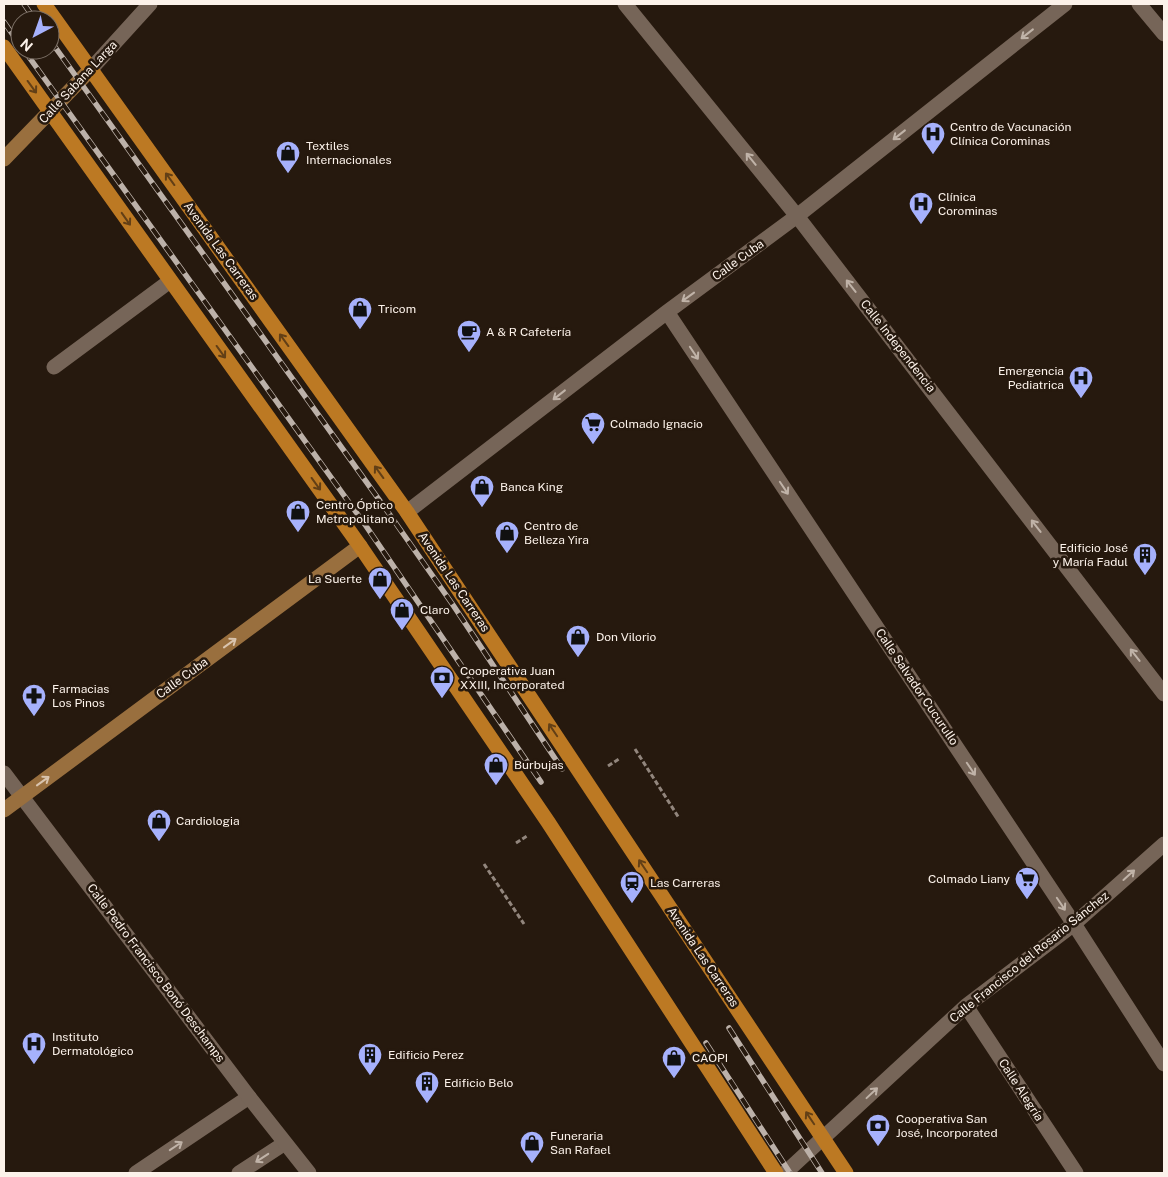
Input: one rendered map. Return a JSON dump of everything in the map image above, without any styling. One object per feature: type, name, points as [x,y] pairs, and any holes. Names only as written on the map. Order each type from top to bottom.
[{"type":"main road","name":"Avenida Las Carreras","points":[[44,4],[407,512],[846,1173]]},
{"type":"main road","points":[[4,47],[360,546],[548,822],[776,1173]]},
{"type":"street","name":"Calle Sabana Larga","points":[[4,159],[91,69],[150,4]]},
{"type":"street","name":"Calle Independencia","points":[[625,4],[797,216],[1164,694]]},
{"type":"street","name":"Calle Cuba","points":[[407,512],[667,312],[797,216],[1065,4]]},
{"type":"street","points":[[1139,4],[1164,34]]},
{"type":"street","points":[[54,367],[170,281]]},
{"type":"street","name":"Calle Salvador Cucurullo","points":[[667,312],[1074,924],[1164,1064]]},
{"type":"street","name":"Calle Cuba","points":[[4,810],[360,546]]},
{"type":"street","name":"Calle Pedro Francisco Bonó Deschamps","points":[[4,773],[249,1097],[309,1173]]},
{"type":"street","name":"Calle Francisco del Rosario Sánchez","points":[[785,1173],[966,1006],[1074,924],[1164,844]]},
{"type":"street","name":"Calle Alegría","points":[[966,1006],[1076,1173]]},
{"type":"street","points":[[136,1173],[249,1097]]},
{"type":"street","points":[[239,1173],[285,1143]]},
{"type":"path","points":[[635,748],[679,818]]},
{"type":"path","points":[[484,864],[524,924]]},
{"type":"railway","points":[[24,4],[28,10]]},
{"type":"railway","points":[[4,22],[10,31]]},
{"type":"railway","points":[[60,54],[390,515],[453,605],[562,769]]},
{"type":"railway","points":[[31,60],[366,526],[541,782]]},
{"type":"railway","points":[[729,1028],[822,1173]]},
{"type":"railway","points":[[706,1043],[790,1173]]},
{"type":"place","name":"Centro de Vacunación Clínica Corominas","points":[[933,155]]},
{"type":"place","name":"Textiles Internacionales","points":[[288,174]]},
{"type":"place","name":"Clínica Corominas","points":[[921,225]]},
{"type":"place","name":"Tricom","points":[[360,330]]},
{"type":"place","name":"A & R Cafetería","points":[[469,353]]},
{"type":"place","name":"Emergencia Pediatrica","points":[[1081,399]]},
{"type":"place","name":"Colmado Ignacio","points":[[593,445]]},
{"type":"place","name":"Banca King","points":[[482,508]]},
{"type":"place","name":"Centro Óptico Metropolitano","points":[[298,533]]},
{"type":"place","name":"Centro de Belleza Yira","points":[[507,554]]},
{"type":"place","name":"Edificio José y María Fadul","points":[[1145,576]]},
{"type":"place","name":"La Suerte","points":[[380,600]]},
{"type":"place","name":"Claro","points":[[402,631]]},
{"type":"place","name":"Don Vilorio","points":[[578,658]]},
{"type":"place","name":"Cooperativa Juan XXIII, Incorporated","points":[[442,699]]},
{"type":"place","name":"Farmacias Los Pinos","points":[[34,717]]},
{"type":"place","name":"Burbujas","points":[[496,786]]},
{"type":"place","name":"Cardiologia","points":[[159,842]]},
{"type":"place","name":"Colmado Liany","points":[[1027,900]]},
{"type":"place","name":"Las Carreras","points":[[632,904]]},
{"type":"place","name":"Instituto Dermatológico","points":[[34,1065]]},
{"type":"place","name":"Edificio Perez","points":[[370,1076]]},
{"type":"place","name":"CAOPI","points":[[674,1079]]},
{"type":"place","name":"Edificio Belo","points":[[427,1104]]},
{"type":"place","name":"Cooperativa San José, Incorporated","points":[[878,1147]]},
{"type":"place","name":"Funeraria San Rafael","points":[[532,1164]]}]
